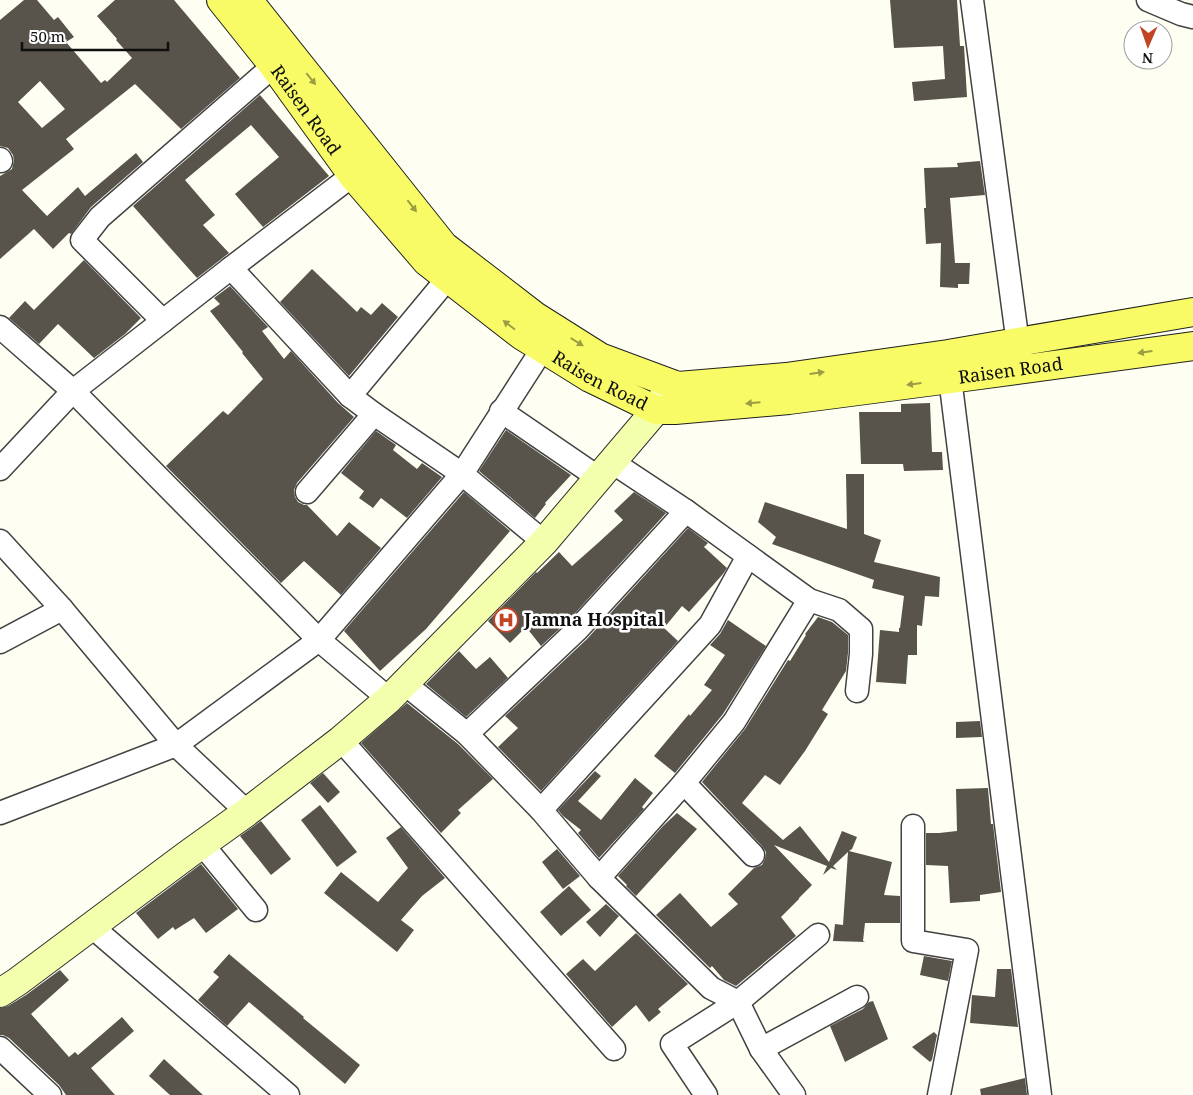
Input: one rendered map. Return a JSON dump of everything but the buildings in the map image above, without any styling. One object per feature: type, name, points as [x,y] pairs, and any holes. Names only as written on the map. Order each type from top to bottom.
[{"type":"main road","name":"Raisen Road","points":[[221,0],[282,59],[374,158],[444,246],[535,316],[600,357],[671,384],[678,386],[949,367],[1021,370],[1193,346]]},
{"type":"main road","name":"Raisen Road","points":[[248,0],[354,176],[427,262],[521,335],[590,378],[656,410],[789,400],[949,367],[1018,342],[1193,312]]},
{"type":"street","points":[[972,0],[1021,370]]},
{"type":"street","points":[[1148,0],[1193,17]]},
{"type":"street","points":[[163,322],[82,240],[100,217],[282,59]]},
{"type":"street","points":[[0,469],[73,391],[231,268],[354,176],[374,158]]},
{"type":"street","points":[[231,268],[350,396],[462,474],[544,542]]},
{"type":"street","points":[[350,396],[448,278]]},
{"type":"street","points":[[0,327],[73,391],[319,640],[397,692],[467,734],[541,810],[599,878],[711,988],[738,1002],[761,1049],[794,1095]]},
{"type":"street","points":[[0,813],[176,745],[319,640],[462,474],[543,348]]},
{"type":"street","points":[[949,367],[1040,1095]]},
{"type":"street","points":[[0,993],[247,812],[341,740],[397,692],[544,542],[656,410],[671,384]]},
{"type":"street","points":[[501,411],[605,470],[686,512],[809,600],[839,610],[860,629],[861,654],[856,692]]},
{"type":"street","points":[[307,492],[374,414]]},
{"type":"street","points":[[467,734],[577,630],[686,512]]},
{"type":"street","points":[[0,541],[62,609],[176,745],[247,812]]},
{"type":"street","points":[[541,810],[710,626],[748,556]]},
{"type":"street","points":[[599,878],[684,783],[734,722],[809,600]]},
{"type":"street","points":[[0,642],[62,609]]},
{"type":"street","points":[[341,740],[614,1049]]},
{"type":"street","points":[[684,783],[753,856]]},
{"type":"street","points":[[913,826],[913,941],[967,950],[939,1095]]},
{"type":"street","points":[[202,844],[256,910]]},
{"type":"street","points":[[91,926],[288,1095]]},
{"type":"street","points":[[706,1095],[672,1044],[738,1002],[818,935]]},
{"type":"street","points":[[761,1049],[857,997]]},
{"type":"street","points":[[0,1048],[50,1095]]},
{"type":"place","name":"Jamna Hospital","points":[[506,620]]}]
